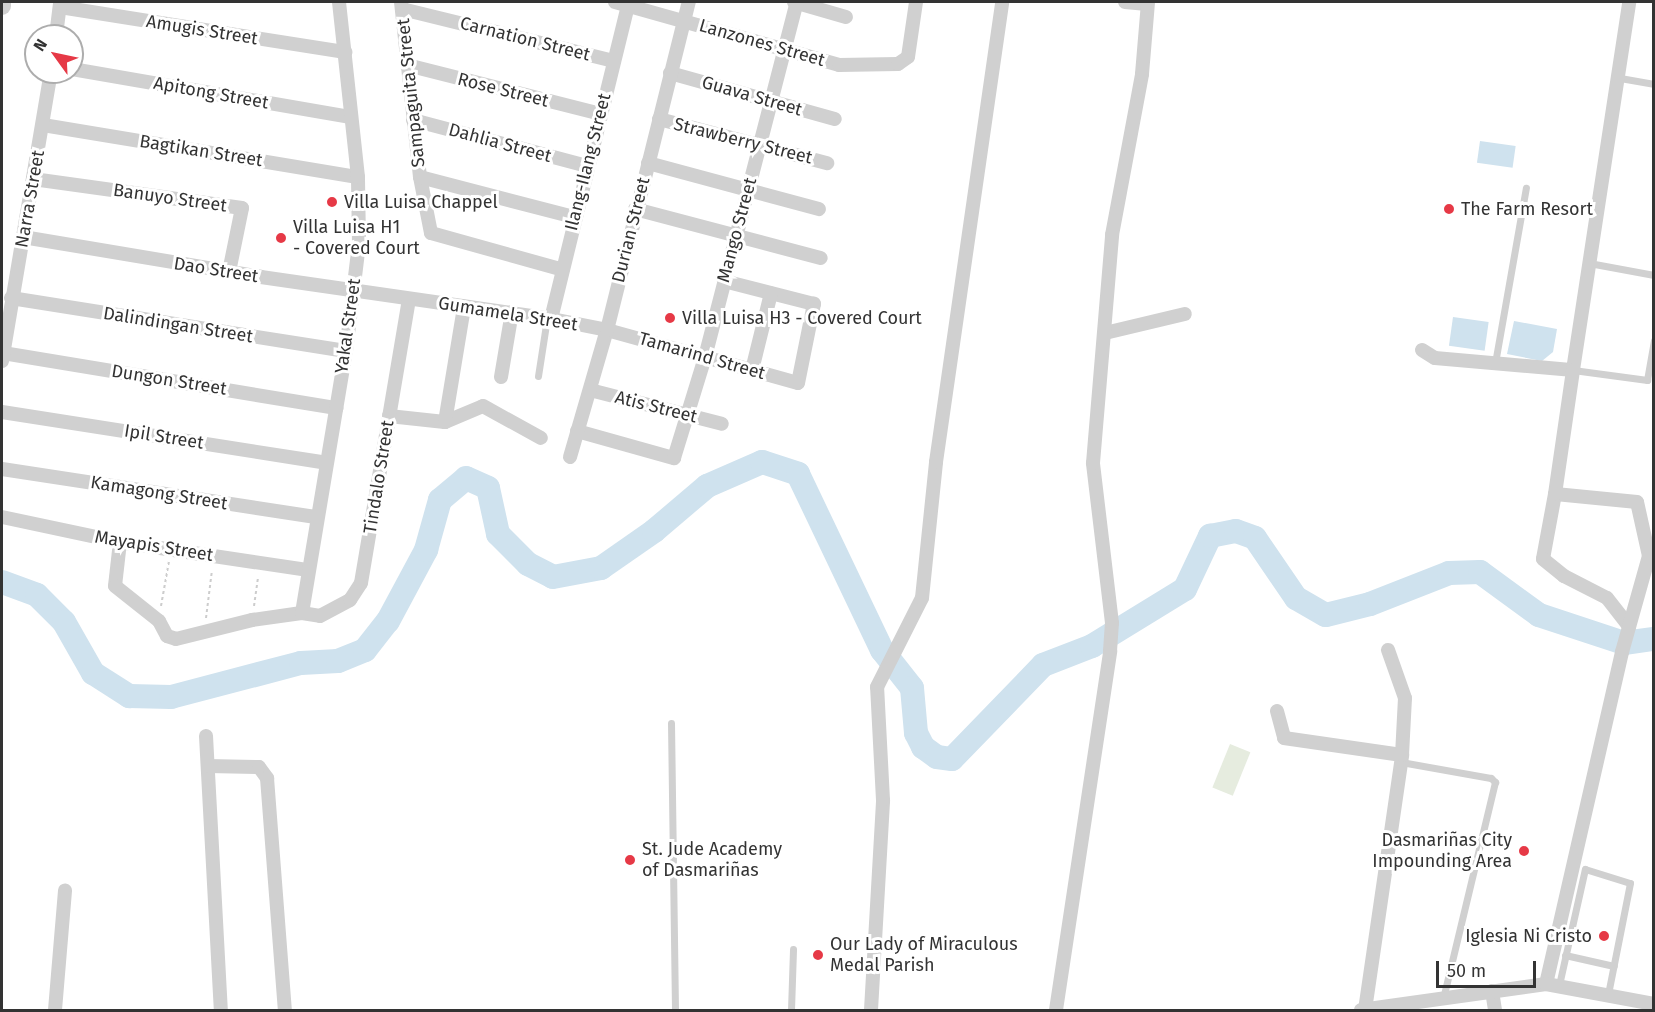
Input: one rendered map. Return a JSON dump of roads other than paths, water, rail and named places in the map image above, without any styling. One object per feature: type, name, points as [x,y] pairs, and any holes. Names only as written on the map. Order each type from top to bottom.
[{"type":"street","name":"Yakal Street","points":[[302,613],[307,570],[346,351],[354,290],[358,177],[339,2]]},
{"type":"street","name":"Durian Street","points":[[570,457],[607,330],[635,209],[690,2]]},
{"type":"street","points":[[796,2],[846,17]]},
{"type":"street","name":"Mango Street","points":[[577,431],[674,458],[705,357],[796,2]]},
{"type":"street","name":"Lanzones Street","points":[[624,3],[839,66],[898,64],[908,57],[916,2]]},
{"type":"street","points":[[871,1011],[883,800],[877,687],[915,615],[925,579],[936,462],[1002,2]]},
{"type":"street","points":[[1056,1011],[1110,651],[1112,623],[1093,463],[1112,235],[1142,74],[1148,3],[1125,2]]},
{"type":"street","points":[[1628,629],[1607,598],[1564,576],[1543,559],[1620,78],[1629,2]]},
{"type":"street","name":"Ilang-Ilang Street","points":[[549,319],[614,61],[624,3]]},
{"type":"street","points":[[58,24],[60,4]]},
{"type":"street","name":"Amugis Street","points":[[60,4],[345,52]]},
{"type":"street","name":"Carnation Street","points":[[401,5],[614,61]]},
{"type":"street","name":"Sampaguita Street","points":[[401,5],[420,177],[426,220],[431,233],[439,238],[560,269]]},
{"type":"street","name":"Rose Street","points":[[407,66],[600,114]]},
{"type":"street","name":"Apitong Street","points":[[84,71],[351,117]]},
{"type":"street","name":"Guava Street","points":[[670,73],[835,119]]},
{"type":"street","name":"Narra Street","points":[[2,357],[49,84]]},
{"type":"street","name":"Dahlia Street","points":[[413,120],[587,166]]},
{"type":"street","name":"Strawberry Street","points":[[659,120],[759,147],[827,162]]},
{"type":"street","name":"Bagtikan Street","points":[[43,125],[358,177]]},
{"type":"street","points":[[648,163],[747,192],[819,209]]},
{"type":"street","points":[[420,177],[574,217]]},
{"type":"street","name":"Banuyo Street","points":[[33,179],[242,208],[229,272]]},
{"type":"street","points":[[635,209],[821,258]]},
{"type":"street","name":"Dao Street","points":[[23,237],[229,272],[409,299]]},
{"type":"street","points":[[724,281],[771,293],[752,370]]},
{"type":"street","name":"Tamarind Street","points":[[607,330],[798,383],[814,304],[771,293]]},
{"type":"street","name":"Dalindingan Street","points":[[11,298],[346,351]]},
{"type":"street","name":"Gumamela Street","points":[[409,299],[512,312],[607,330]]},
{"type":"street","name":"Tindalo Street","points":[[120,542],[115,586],[159,621],[167,636],[176,639],[252,620],[302,613],[320,616],[350,600],[362,583],[409,299]]},
{"type":"street","points":[[445,422],[464,307]]},
{"type":"street","points":[[501,377],[512,312]]},
{"type":"street","points":[[1105,333],[1131,330],[1185,314]]},
{"type":"street","points":[[1422,350],[1434,358],[1573,370]]},
{"type":"street","name":"Dungon Street","points":[[2,357],[336,408]]},
{"type":"street","name":"Atis Street","points":[[590,390],[722,424]]},
{"type":"street","points":[[389,416],[445,422],[483,406],[541,438]]},
{"type":"street","name":"Ipil Street","points":[[2,412],[326,463]]},
{"type":"street","name":"Kamagong Street","points":[[2,469],[317,517]]},
{"type":"street","points":[[1553,984],[1622,652],[1649,556],[1637,502],[1554,494]]},
{"type":"street","name":"Mayapis Street","points":[[2,517],[120,542],[307,570]]},
{"type":"street","points":[[1388,650],[1405,698],[1401,759],[1363,1010],[1553,984],[1653,1004]]},
{"type":"street","points":[[1277,711],[1284,738],[1401,759]]},
{"type":"street","points":[[206,736],[221,1011]]},
{"type":"street","points":[[208,766],[259,768],[267,778],[285,1011]]},
{"type":"street","points":[[55,1011],[65,890]]},
{"type":"street","points":[[1492,992],[1495,1011]]},
{"type":"lane","points":[[1620,78],[1653,84]]},
{"type":"lane","points":[[1495,363],[1526,188]]},
{"type":"lane","points":[[1589,263],[1653,275]]},
{"type":"lane","points":[[537,376],[549,319]]},
{"type":"lane","points":[[1573,370],[1647,380],[1653,341]]},
{"type":"lane","points":[[671,723],[675,1011]]},
{"type":"lane","points":[[1401,759],[1491,778],[1495,782],[1443,999]]},
{"type":"lane","points":[[1553,984],[1565,955],[1585,869],[1630,883],[1608,994]]},
{"type":"lane","points":[[791,1011],[793,949]]},
{"type":"lane","points":[[1565,955],[1614,966]]},
{"type":"water","points":[[1480,141],[1516,146],[1513,168],[1477,163]]},
{"type":"water","points":[[1453,317],[1489,322],[1485,351],[1449,346]]},
{"type":"water","points":[[1514,321],[1557,329],[1553,352],[1542,361],[1507,354]]},
{"type":"waterway","points":[[2,582],[37,595],[64,622],[93,673],[129,696],[171,697],[301,663],[338,661],[365,650],[388,621],[426,550],[440,500],[466,478],[488,488],[498,534],[528,564],[553,577],[601,568],[654,531],[707,486],[762,462],[798,474],[882,650],[912,688],[916,733],[923,747],[937,757],[952,759],[1043,665],[1092,646],[1185,589],[1210,536],[1236,531],[1255,538],[1296,598],[1326,615],[1370,604],[1449,573],[1480,572],[1539,615],[1624,643],[1654,639]]},
{"type":"place","name":"Villa Luisa Chappel","points":[[332,202]]},
{"type":"place","name":"The Farm Resort","points":[[1449,209]]},
{"type":"place","name":"Villa Luisa H1 - Covered Court","points":[[281,238]]},
{"type":"place","name":"Villa Luisa H3 - Covered Court","points":[[670,318]]},
{"type":"place","name":"Dasmariñas City Impounding Area","points":[[1524,851]]},
{"type":"place","name":"St. Jude Academy of Dasmariñas","points":[[630,860]]},
{"type":"place","name":"Iglesia Ni Cristo","points":[[1604,936]]},
{"type":"place","name":"Our Lady of Miraculous Medal Parish","points":[[818,955]]}]
